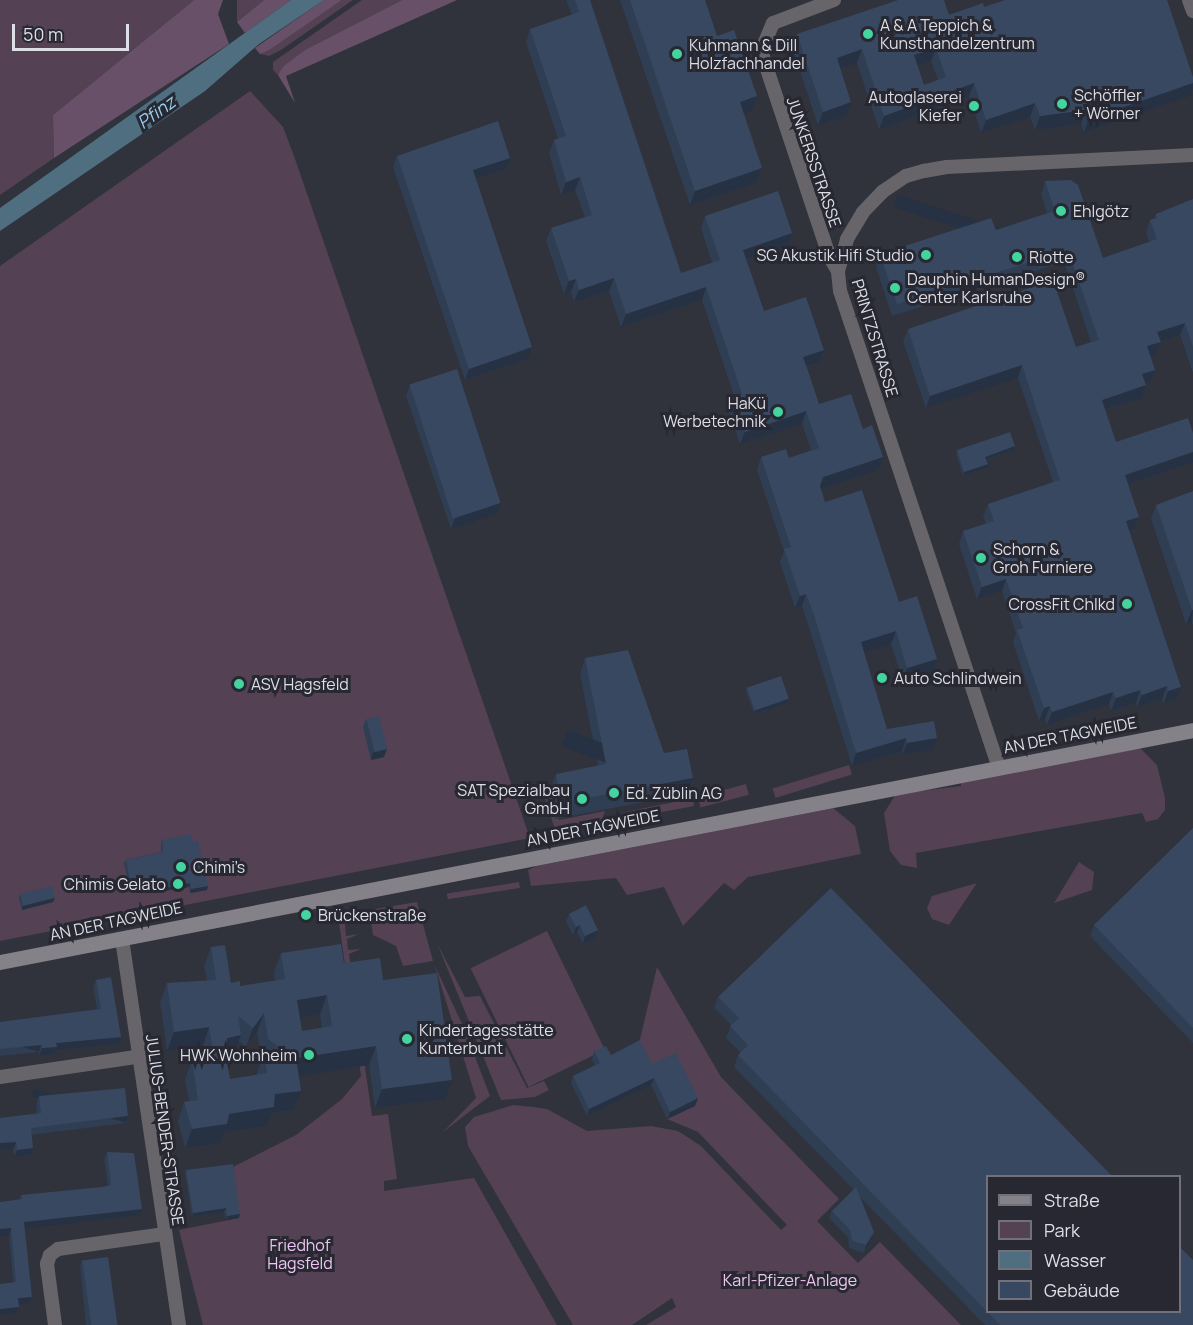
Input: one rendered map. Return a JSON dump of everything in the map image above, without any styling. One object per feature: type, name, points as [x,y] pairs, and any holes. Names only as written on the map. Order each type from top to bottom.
[{"type":"main road","name":"AN DER TAGWEIDE","points":[[0,962],[1193,730]]},
{"type":"street","name":"JUNKERSSTRASSE","points":[[834,0],[773,23],[761,51],[829,256],[838,271]]},
{"type":"street","points":[[1189,0],[1193,11]]},
{"type":"street","name":"PRINTZSTRASSE","points":[[999,768],[840,291],[838,271],[847,239],[863,212],[882,192],[906,176],[947,167],[1193,155]]},
{"type":"street","name":"JULIUS-BENDER-STRASSE","points":[[122,939],[136,1057],[179,1325]]},
{"type":"street","points":[[0,1077],[136,1057]]},
{"type":"street","points":[[55,1325],[47,1264],[50,1255],[58,1249],[164,1234]]},
{"type":"green space","points":[[0,0],[194,0],[53,115],[54,158],[0,195]]},
{"type":"green space","points":[[237,0],[264,0],[237,22]]},
{"type":"green space","points":[[342,0],[353,0],[281,50],[269,56],[260,54]]},
{"type":"green space","points":[[362,0],[402,0],[305,50],[278,75],[273,70],[273,62]]},
{"type":"green space","name":"ASV Hagsfeld","points":[[250,91],[283,127],[294,156],[530,838],[0,941],[0,266]]},
{"type":"green space","points":[[1140,748],[1157,765],[1165,798],[1165,810],[1158,819],[1146,822],[1142,813],[916,853],[917,868],[901,865],[890,851],[884,813],[896,794],[961,786],[961,782]]},
{"type":"green space","points":[[849,765],[852,775],[775,798],[772,788]]},
{"type":"green space","points":[[746,784],[749,795],[701,808],[698,797]]},
{"type":"green space","points":[[553,789],[559,820],[605,811],[601,824],[556,833],[543,792]]},
{"type":"green space","points":[[693,798],[694,806],[625,819],[621,813]]},
{"type":"green space","points":[[833,808],[855,826],[861,854],[748,877],[734,890],[724,883],[683,926],[664,887],[627,895],[616,878],[531,886],[528,870],[537,866]]},
{"type":"green space","points":[[1079,862],[1094,872],[1092,890],[1054,903]]},
{"type":"green space","points":[[519,882],[520,888],[448,899],[447,893]]},
{"type":"green space","points":[[977,883],[949,925],[932,919],[927,908],[932,896]]},
{"type":"green space","points":[[417,902],[433,961],[403,966],[396,946],[373,935],[369,910]]},
{"type":"green space","name":"Friedhof Hagsfeld","points":[[356,913],[357,922],[345,924],[346,936],[359,934],[347,939],[348,950],[361,949],[349,954],[372,1116],[388,1114],[397,1179],[384,1181],[384,1191],[474,1178],[557,1325],[203,1325],[179,1230],[239,1218],[233,1167],[296,1135],[342,1099],[361,1076],[338,916]]},
{"type":"green space","points":[[547,931],[605,1050],[528,1087],[471,968]]},
{"type":"green space","points":[[437,943],[465,997],[480,996],[527,1088],[544,1081],[549,1090],[535,1097],[501,1100]]},
{"type":"green space","points":[[435,966],[464,1028],[490,1096],[443,1132],[476,1098]]},
{"type":"green space","name":"Karl-Pfizer-Anlage","points":[[657,967],[721,1077],[839,1199],[817,1221],[858,1263],[880,1242],[961,1325],[646,1325],[676,1307],[672,1298],[632,1325],[573,1325],[468,1146],[465,1127],[474,1117],[513,1105],[547,1109],[587,1131],[651,1126],[678,1131],[701,1146],[781,1230],[787,1225],[698,1132],[667,1119],[695,1105],[649,1072],[638,1048]]},
{"type":"shaded area","points":[[194,0],[223,0],[218,14],[229,44],[54,158],[53,115]]},
{"type":"shaded area","points":[[264,0],[291,0],[245,33],[237,22]]},
{"type":"shaded area","points":[[324,0],[342,0],[269,50],[260,54],[255,48]]},
{"type":"shaded area","points":[[402,0],[457,0],[286,76],[295,103],[278,75],[284,66],[305,50]]},
{"type":"water","name":"Pfinz","points":[[291,0],[324,0],[259,44],[205,91],[0,231],[0,208]]},
{"type":"building","points":[[575,0],[590,0],[681,273],[720,260],[705,216],[778,191],[792,233],[743,250],[764,311],[806,297],[824,350],[803,357],[819,404],[851,394],[863,429],[872,425],[883,457],[823,477],[820,486],[825,502],[862,490],[899,602],[917,596],[937,659],[907,668],[896,631],[861,642],[887,729],[934,721],[937,738],[907,743],[906,738],[856,753],[814,615],[806,594],[800,596],[784,549],[791,547],[761,457],[786,449],[789,458],[819,448],[806,411],[745,432],[733,397],[742,394],[706,287],[626,314],[614,278],[579,290],[576,279],[569,281],[551,228],[592,215],[580,177],[566,182],[554,140],[566,136],[530,29],[579,12]]},
{"type":"building","points":[[630,0],[705,0],[717,36],[734,30],[757,96],[740,102],[762,168],[695,191]]},
{"type":"building","points":[[898,0],[944,0],[949,15],[983,3],[984,7],[1005,0],[1167,0],[1193,83],[1089,119],[1086,110],[1040,116],[1035,103],[986,120],[974,83],[884,116],[862,49],[837,58],[851,102],[823,112],[797,34]],"holes":[[[936,48],[946,77],[924,85],[914,55]]]},
{"type":"building","points":[[498,121],[510,158],[473,170],[532,347],[469,369],[397,156]]},
{"type":"building","points":[[1071,180],[1078,185],[1103,258],[1157,239],[1150,220],[1157,218],[1156,214],[1193,199],[1193,347],[1185,323],[1157,332],[1161,342],[1147,346],[1155,370],[1142,374],[1146,385],[1102,400],[1116,442],[1188,418],[1193,433],[1193,452],[1125,475],[1139,517],[1126,521],[1181,687],[1168,691],[1167,686],[1142,695],[1140,690],[1116,698],[1113,692],[1052,712],[1050,706],[1044,708],[1017,630],[1023,628],[1006,579],[982,587],[963,531],[994,521],[988,504],[1060,480],[1022,365],[930,396],[908,329],[1053,280],[1076,347],[1099,340],[1068,250],[897,304],[880,254],[991,218],[996,230],[1055,211],[1045,181]]},
{"type":"building","points":[[457,369],[501,503],[453,519],[409,384]]},
{"type":"building","points":[[1010,432],[1015,446],[985,457],[988,464],[964,472],[957,450]]},
{"type":"building","points":[[1193,491],[1193,610],[1192,610],[1156,505]]},
{"type":"building","points":[[628,650],[664,753],[687,749],[693,778],[561,803],[556,774],[606,764],[585,658]]},
{"type":"building","points":[[781,676],[789,699],[755,710],[747,688]]},
{"type":"building","points":[[379,716],[387,749],[375,752],[366,719]]},
{"type":"building","points":[[1193,828],[1193,1028],[1094,925]]},
{"type":"building","points":[[191,834],[193,842],[198,841],[208,886],[191,889],[190,883],[160,889],[158,881],[131,886],[126,860],[163,852],[162,840]]},
{"type":"building","points":[[52,886],[55,898],[23,906],[20,894]]},
{"type":"building","points":[[831,888],[1111,1175],[986,1175],[986,1311],[738,1055],[748,1045],[730,1026],[739,1018],[718,997]]},
{"type":"building","points":[[586,905],[598,930],[585,936],[580,925],[576,927],[569,914]]},
{"type":"building","points":[[341,944],[344,963],[380,958],[383,980],[437,973],[452,1080],[382,1089],[376,1046],[296,1058],[301,1091],[275,1094],[274,1107],[229,1114],[227,1124],[192,1129],[184,1102],[198,1100],[192,1060],[214,1056],[209,1027],[174,1032],[167,983],[216,980],[211,947],[225,945],[231,983],[240,981],[240,986],[285,979],[281,953]],"holes":[[[327,995],[332,1026],[302,1031],[297,1000]],[[264,1013],[268,1039],[284,1051],[264,1054],[267,1073],[230,1079],[227,1062],[234,1053],[226,1055],[227,1038],[241,1035],[238,1016],[253,1028]]]},
{"type":"building","points":[[111,977],[121,1037],[56,1043],[57,1047],[42,1048],[41,1045],[0,1049],[0,1022],[101,1009],[96,980]]},
{"type":"building","points":[[640,1040],[652,1064],[676,1053],[698,1098],[670,1112],[654,1078],[589,1109],[573,1076],[600,1063],[594,1051],[606,1046],[611,1055]]},
{"type":"building","points":[[125,1088],[128,1116],[31,1128],[33,1148],[17,1150],[16,1142],[0,1143],[0,1118],[41,1113],[39,1096]]},
{"type":"building","points":[[107,1152],[134,1153],[142,1209],[24,1222],[32,1297],[18,1298],[19,1307],[0,1309],[0,1284],[16,1282],[11,1228],[0,1229],[0,1202],[22,1199],[21,1195],[111,1185]]},
{"type":"building","points":[[233,1164],[240,1214],[227,1216],[226,1208],[193,1213],[186,1170]]},
{"type":"building","points":[[856,1187],[874,1232],[866,1245],[852,1241],[850,1230],[832,1211]]},
{"type":"building","points":[[1181,1248],[1193,1260],[1193,1325],[1000,1325],[988,1313],[1181,1313]]},
{"type":"building","points":[[108,1257],[118,1325],[91,1325],[82,1261]]},
{"type":"place","name":"A & A Teppich & Kunsthandelzentrum","points":[[868,34]]},
{"type":"place","name":"Kuhmann & Dill Holzfachhandel","points":[[677,54]]},
{"type":"place","name":"Schöffler + Wörner","points":[[1062,104]]},
{"type":"place","name":"Autoglaserei Kiefer","points":[[974,106]]},
{"type":"place","name":"Ehlgötz","points":[[1061,211]]},
{"type":"place","name":"SG Akustik Hifi Studio","points":[[926,255]]},
{"type":"place","name":"Riotte","points":[[1017,257]]},
{"type":"place","name":"Dauphin HumanDesign® Center Karlsruhe","points":[[895,288]]},
{"type":"place","name":"HaKü Werbetechnik","points":[[778,412]]},
{"type":"place","name":"Schorn & Groh Furniere","points":[[981,558]]},
{"type":"place","name":"CrossFit Chlkd","points":[[1127,604]]},
{"type":"place","name":"Auto Schlindwein","points":[[882,678]]},
{"type":"place","name":"ASV Hagsfeld","points":[[239,684]]},
{"type":"place","name":"Ed. Züblin AG","points":[[614,793]]},
{"type":"place","name":"SAT Spezialbau GmbH","points":[[582,799]]},
{"type":"place","name":"Chimi’s","points":[[181,867]]},
{"type":"place","name":"Chimis Gelato","points":[[178,884]]},
{"type":"place","name":"Brückenstraße","points":[[306,915]]},
{"type":"place","name":"Kindertagesstätte Kunterbunt","points":[[407,1039]]},
{"type":"place","name":"HWK Wohnheim","points":[[309,1055]]}]
